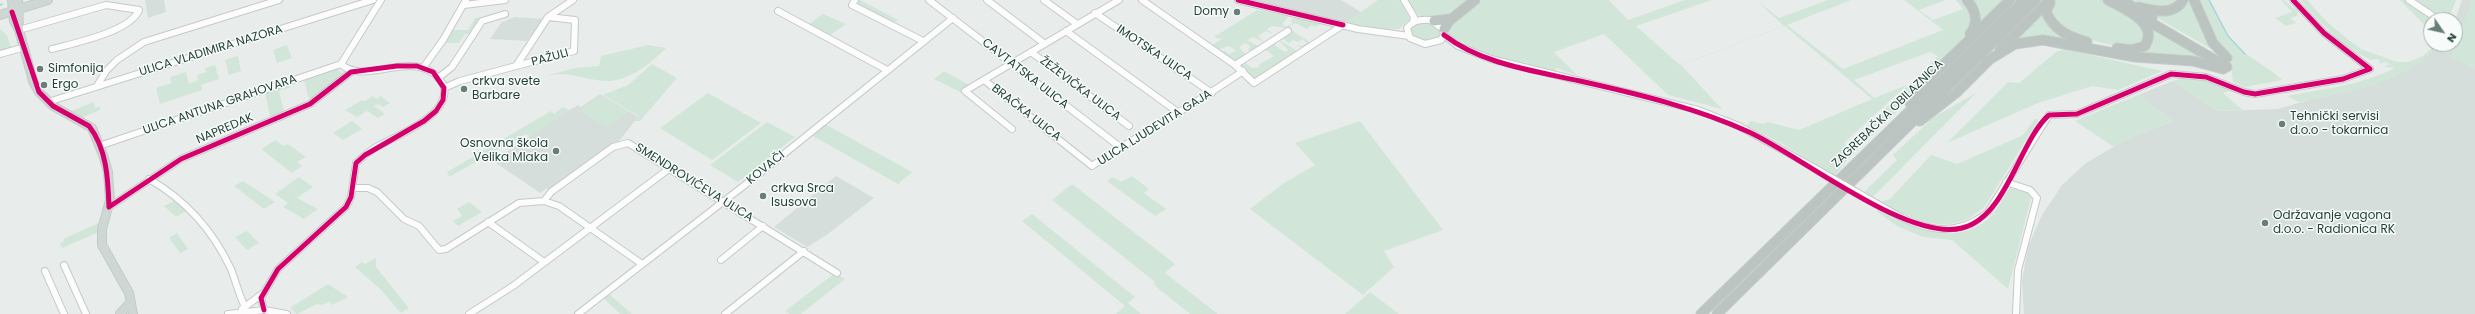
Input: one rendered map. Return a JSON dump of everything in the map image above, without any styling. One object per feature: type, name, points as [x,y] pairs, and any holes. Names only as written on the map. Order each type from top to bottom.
[{"type":"highway","points":[[1444,32],[1445,24],[1466,10],[1475,0]]},
{"type":"highway","points":[[1948,60],[1952,52],[1975,27],[1975,14],[1967,0]]},
{"type":"highway","points":[[1880,139],[1890,122],[1913,100],[1931,77],[2010,0]]},
{"type":"highway","name":"ZAGREBAČKA OBILAZNICA","points":[[1701,314],[2024,0]]},
{"type":"highway","name":"ZAGREBAČKA OBILAZNICA","points":[[1716,314],[2036,0]]},
{"type":"highway","points":[[1890,143],[1904,137],[1927,115],[1951,98],[2051,0]]},
{"type":"highway","points":[[2051,0],[2046,8],[2048,19],[2066,34],[2122,50],[2145,46],[2150,38],[2147,27],[2131,13],[2108,0]]},
{"type":"highway","points":[[2112,0],[2226,64]]},
{"type":"highway","points":[[2121,0],[2226,64]]},
{"type":"highway","points":[[2125,0],[2145,8],[2164,11],[2177,8],[2183,0]]},
{"type":"highway","points":[[2194,0],[2213,42],[2226,64]]},
{"type":"highway","points":[[1434,22],[1453,18]]},
{"type":"highway","points":[[1988,62],[2015,44],[2043,40],[2068,43],[2135,57],[2226,64]]},
{"type":"main road","points":[[0,11],[34,0]]},
{"type":"main road","points":[[0,15],[15,5],[48,0]]},
{"type":"main road","points":[[15,5],[17,27],[25,47],[33,81],[39,92],[48,102],[89,126],[100,146],[108,172],[109,208],[102,229],[102,245],[118,270],[132,302],[133,314]]},
{"type":"main road","points":[[0,19],[17,27]]},
{"type":"main road","points":[[120,314],[132,302]]},
{"type":"street","points":[[97,86],[110,66],[138,45],[158,37],[279,0]]},
{"type":"street","name":"ULICA VLADIMIRA NAZORA","points":[[48,102],[374,0]]},
{"type":"street","points":[[264,310],[260,302],[263,293],[287,258],[346,207],[351,198],[354,168],[360,159],[434,113],[443,102],[444,88],[438,78],[423,68],[404,65],[351,72],[344,69],[341,64],[349,48],[381,0]]},
{"type":"street","points":[[423,68],[465,3],[500,2],[505,0]]},
{"type":"street","points":[[444,88],[460,81],[516,66],[548,17],[573,0]]},
{"type":"street","points":[[855,0],[852,5],[923,41]]},
{"type":"street","name":"CAVTATSKA ULICA","points":[[929,0],[1120,148]]},
{"type":"street","points":[[987,0],[1045,44]]},
{"type":"street","points":[[1044,0],[1077,24]]},
{"type":"street","points":[[1142,0],[1243,71],[1249,81],[1256,82],[1343,25]]},
{"type":"street","points":[[1238,0],[1343,25],[1409,36],[1419,43],[1437,42],[1458,46],[1500,62],[1698,110],[1739,126],[1874,202],[1917,224],[1934,229],[1958,230],[1972,225],[1984,216],[2047,116],[2077,114],[2167,76],[2181,74],[2200,75],[2255,94],[2343,79],[2370,69],[2366,63],[2317,26],[2292,0]]},
{"type":"street","points":[[1404,0],[1411,10],[1414,19],[1413,22]]},
{"type":"street","points":[[2409,0],[2427,12]]},
{"type":"street","points":[[1012,130],[964,91],[1012,64],[1114,1]]},
{"type":"street","points":[[17,27],[106,5],[139,10],[137,16],[115,30],[52,49]]},
{"type":"street","points":[[1411,10],[1426,20],[1434,22],[1458,46]]},
{"type":"street","points":[[778,11],[887,70]]},
{"type":"street","name":"IMOTSKA ULICA","points":[[1095,13],[1212,93]]},
{"type":"street","points":[[438,78],[452,67],[482,21],[505,14]]},
{"type":"street","name":"PAŽULI","points":[[516,66],[574,51],[575,20],[548,17]]},
{"type":"street","name":"KOVAČI","points":[[578,314],[722,200],[758,174],[953,18]]},
{"type":"street","points":[[1385,32],[1407,28],[1413,22],[1426,20]]},
{"type":"street","points":[[1407,28],[1409,36]]},
{"type":"street","points":[[1235,65],[1288,30]]},
{"type":"street","points":[[1066,31],[1179,113]]},
{"type":"street","points":[[1437,42],[1444,32]]},
{"type":"street","points":[[0,54],[25,47]]},
{"type":"street","name":"ŽEŽEVIČKA ULICA","points":[[1031,52],[1129,126]]},
{"type":"street","name":"ULICA ANTUNA GRAHOVARA","points":[[100,146],[341,64]]},
{"type":"street","name":"ULICA LJUDEVITA GAJA","points":[[1067,146],[1092,166],[1212,93],[1243,71]]},
{"type":"street","name":"NAPREDAK","points":[[109,208],[149,179],[190,155],[310,104],[324,95],[351,72]]},
{"type":"street","name":"BRAČKA ULICA","points":[[984,80],[1067,146]]},
{"type":"street","name":"SMENDROVIĆEVA ULICA","points":[[544,201],[551,192],[609,150],[624,143],[630,144],[804,251],[837,273]]},
{"type":"street","points":[[469,314],[513,286],[670,168]]},
{"type":"street","points":[[149,179],[186,206],[207,228],[227,263],[245,307]]},
{"type":"street","points":[[2006,182],[2030,190],[2037,198],[2017,274],[2014,299],[2016,314]]},
{"type":"street","points":[[353,188],[368,188],[377,192],[404,219],[419,226],[437,249],[446,249],[519,203],[544,201],[559,206],[642,264]]},
{"type":"street","points":[[488,222],[544,262]]},
{"type":"street","name":"SMENDROVIĆEVA ULICA","points":[[721,260],[762,226]]},
{"type":"street","points":[[725,314],[804,251]]},
{"type":"street","points":[[64,265],[86,314]]},
{"type":"street","points":[[45,271],[64,314]]},
{"type":"street","points":[[228,314],[245,307],[263,293]]},
{"type":"street","points":[[235,312],[264,310],[283,313]]},
{"type":"shaded area","points":[[145,0],[164,0],[166,12],[148,18]]},
{"type":"shaded area","points":[[1250,0],[1341,0],[1361,12],[1344,24]]},
{"type":"shaded area","points":[[2462,0],[2475,0],[2475,314],[2024,314],[2022,281],[2028,247],[2042,215],[2062,185],[2086,163],[2127,139],[2173,121],[2138,95],[2173,81],[2217,111],[2278,109],[2393,75],[2430,52],[2463,52],[2463,12],[2458,12]]},
{"type":"shaded area","points":[[514,17],[544,19],[527,41],[490,39],[501,23]]},
{"type":"shaded area","name":"Osnovna škola Velika Mlaka","points":[[600,94],[638,117],[619,141],[549,190],[547,188],[540,193],[493,161],[569,110],[578,105],[581,107]]},
{"type":"shaded area","points":[[836,176],[874,198],[828,234],[807,247],[774,227]]},
{"type":"green space","points":[[857,0],[860,0],[898,20],[893,24],[856,6]]},
{"type":"green space","points":[[1378,0],[1399,0],[1410,19],[1399,29],[1380,29],[1345,23]]},
{"type":"green space","points":[[1407,0],[1472,0],[1452,16],[1425,18],[1418,15]]},
{"type":"green space","points":[[1479,0],[1609,0],[1628,20],[1685,0],[1712,0],[1636,26],[1680,65],[1784,26],[1756,0],[1779,18],[1828,0],[1851,0],[1787,25],[1843,69],[1943,30],[1904,0],[1946,0],[1919,10],[1933,20],[1963,9],[1956,0],[1965,0],[1973,14],[1968,32],[1949,52],[1910,99],[1848,159],[1835,176],[1783,144],[1747,126],[1751,121],[1763,124],[1768,122],[1799,130],[1872,99],[1785,26],[1681,65],[1722,109],[1668,95],[1604,34],[1554,52],[1577,75],[1557,68],[1553,73],[1526,65],[1527,61],[1521,65],[1482,54],[1447,36],[1448,23],[1467,13]],"holes":[[[1930,52],[1938,56],[1847,147],[1844,143],[1907,85],[1874,98],[1854,80]]]},
{"type":"green space","points":[[1970,0],[2006,0],[1978,26]]},
{"type":"green space","points":[[2055,0],[2106,0],[2136,18],[2148,36],[2138,46],[2126,46],[2105,44],[2077,35],[2056,26],[2049,8]]},
{"type":"green space","points":[[2128,0],[2180,0],[2173,7],[2139,5]]},
{"type":"green space","points":[[2186,0],[2192,0],[2220,54],[2143,10],[2153,12]]},
{"type":"green space","points":[[2198,0],[2210,0],[2224,28],[2235,44],[2246,54],[2282,80],[2245,87],[2233,82],[2230,57],[2218,44]]},
{"type":"green space","points":[[2281,0],[2284,0],[2298,12],[2297,16],[2290,18],[2296,23],[2286,26],[2275,18],[2292,12]]},
{"type":"green space","points":[[2300,0],[2307,0],[2326,21],[2361,49],[2397,62],[2408,62],[2423,56],[2427,52],[2432,52],[2410,69],[2375,85],[2337,95],[2299,102],[2287,96],[2329,89],[2369,79],[2395,68],[2384,67],[2390,64],[2385,62],[2380,64],[2379,59],[2371,60],[2351,49],[2324,25]]},
{"type":"green space","points":[[2400,0],[2407,0],[2425,12],[2423,12],[2423,24]]},
{"type":"green space","points":[[2416,0],[2456,0],[2451,12],[2429,12],[2415,2]]},
{"type":"green space","points":[[2472,0],[2475,0],[2475,68],[2451,58],[2453,52],[2463,52],[2463,25]]},
{"type":"green space","points":[[1257,10],[1289,16],[1282,24],[1286,27],[1293,23],[1290,21],[1295,17],[1323,23],[1315,27],[1311,25],[1307,29],[1295,23],[1287,28],[1272,26],[1267,29],[1273,34],[1266,31],[1258,36],[1265,43],[1253,37],[1247,40],[1260,47],[1251,52],[1248,49],[1251,47],[1245,43],[1239,47],[1246,55],[1237,61],[1221,52],[1224,50],[1229,54],[1236,51],[1229,46],[1218,50],[1212,45],[1222,39],[1214,37]]},
{"type":"green space","points":[[2043,12],[2045,19],[2049,23],[2080,40],[2089,44],[2121,50],[2143,48],[2150,43],[2152,36],[2148,24],[2223,68],[2068,42],[2008,46]]},
{"type":"green space","points":[[823,14],[846,24],[829,36],[809,24]]},
{"type":"green space","points":[[475,18],[481,18],[471,34],[465,34],[459,43],[443,43],[452,30],[468,30]]},
{"type":"green space","points":[[1421,22],[1430,23],[1440,30],[1440,36],[1424,41],[1415,38],[1411,29]]},
{"type":"green space","points":[[0,29],[7,35],[11,48],[0,51]]},
{"type":"green space","points":[[1291,30],[1311,43],[1303,49],[1296,45],[1302,46],[1307,43],[1302,39],[1298,42],[1293,40],[1289,43],[1280,37]]},
{"type":"green space","points":[[1278,39],[1299,52],[1253,81],[1240,64],[1244,62],[1252,68],[1260,67],[1258,65],[1274,56],[1263,48],[1274,41],[1276,46],[1285,52],[1288,50]]},
{"type":"green space","points":[[287,45],[292,58],[277,63],[273,50]]},
{"type":"green space","points":[[648,45],[666,48],[643,68],[626,77],[606,81],[564,74],[542,77],[575,68],[599,66],[601,56]]},
{"type":"green space","points":[[2064,49],[2162,71],[2118,90],[2092,86],[2038,103],[1947,143],[2008,82],[2019,83],[2056,52]]},
{"type":"green space","points":[[238,56],[241,71],[229,75],[225,60]]},
{"type":"green space","points":[[652,64],[677,78],[640,121],[635,121],[638,116],[603,95],[628,85]]},
{"type":"green space","points":[[215,65],[219,79],[201,85],[202,90],[160,104],[156,88],[171,83],[170,77],[186,72],[189,84],[198,80],[197,75],[206,72],[205,68]]},
{"type":"green space","points":[[336,68],[342,73],[341,77],[312,100],[308,96],[304,79]]},
{"type":"green space","points":[[944,71],[969,85],[960,92],[934,79]]},
{"type":"green space","points":[[2183,78],[2195,78],[2227,87],[2231,90],[2223,93],[2243,110],[2217,111],[2173,81]]},
{"type":"green space","points":[[290,83],[291,87],[279,91],[284,111],[263,122],[263,120],[270,117],[265,91]]},
{"type":"green space","points":[[708,93],[761,123],[712,160],[660,128]]},
{"type":"green space","points":[[1976,93],[1873,197],[1864,192],[1897,160],[1893,155],[1934,117]]},
{"type":"green space","points":[[2138,95],[2173,121],[2127,139],[2114,147],[2075,121]]},
{"type":"green space","points":[[373,96],[377,99],[381,96],[390,103],[383,107],[378,104],[374,106],[385,114],[378,118],[367,111],[357,117],[345,110],[362,100],[365,101]]},
{"type":"green space","points":[[601,96],[628,112],[606,127],[579,111]]},
{"type":"green space","points":[[94,102],[95,108],[100,106],[100,110],[83,117],[72,111]]},
{"type":"green space","points":[[563,107],[569,110],[530,137],[526,134],[449,177],[447,172],[551,111],[554,114]]},
{"type":"green space","points":[[2035,119],[2039,119],[1985,206],[1972,216],[1959,222],[1933,224],[1907,215],[1880,202],[1890,199],[1931,155],[1957,164],[2023,135]]},
{"type":"green space","points":[[352,121],[362,129],[343,140],[333,133]]},
{"type":"green space","points":[[1360,121],[1443,230],[1384,251],[1394,267],[1363,295],[1250,209],[1284,183],[1315,165],[1295,143]]},
{"type":"green space","points":[[767,122],[795,137],[738,182],[710,165]]},
{"type":"green space","points":[[825,124],[912,172],[898,184],[811,135]]},
{"type":"green space","points":[[276,140],[283,146],[288,144],[306,157],[297,162],[302,166],[292,173],[261,149]]},
{"type":"green space","points":[[1132,176],[1149,189],[1144,193],[1166,209],[1155,216],[1107,181],[1113,177],[1121,182]]},
{"type":"green space","points":[[299,177],[313,187],[297,198],[318,209],[304,219],[283,207],[288,203],[275,194]]},
{"type":"green space","points":[[243,181],[275,202],[264,209],[234,186]]},
{"type":"green space","points":[[1072,184],[1175,264],[1165,273],[1218,314],[1190,314],[1153,284],[1155,282],[1052,200]]},
{"type":"green space","points":[[2010,188],[2030,194],[2031,198],[2008,289],[1952,240],[1923,237],[1897,226],[1876,211],[1878,210],[1905,223],[1934,232],[1962,232],[1976,227],[1989,218],[1995,212]]},
{"type":"green space","points":[[176,200],[188,210],[176,217],[164,206]]},
{"type":"green space","points":[[469,202],[482,212],[458,226],[453,221],[462,216],[457,209]]},
{"type":"green space","points":[[1032,214],[1135,297],[1128,303],[1141,314],[1116,314],[1125,306],[1022,221]]},
{"type":"green space","points":[[101,222],[99,232],[62,248],[60,243],[64,241],[63,239]]},
{"type":"green space","points":[[247,231],[259,243],[247,250],[235,237]]},
{"type":"green space","points":[[177,233],[188,249],[180,253],[169,238]]},
{"type":"green space","points":[[376,258],[376,267],[409,308],[401,313],[380,289],[355,267],[362,262],[365,264]]},
{"type":"green space","points":[[835,273],[845,279],[801,314],[790,314],[785,311]]},
{"type":"green space","points":[[328,284],[348,297],[332,305],[330,302],[321,305],[317,304],[297,314],[290,308]]},
{"type":"green space","points":[[1370,292],[1399,314],[1345,314]]},
{"type":"green space","points":[[609,294],[632,314],[620,314],[603,298]]},
{"type":"waterway","points":[[2209,0],[2228,36],[2245,54]]},
{"type":"cycle path","points":[[1238,0],[1343,25]]},
{"type":"cycle path","points":[[1444,35],[1458,46],[1491,59],[1678,106],[1750,132],[1784,150],[1872,203],[1898,216],[1923,225],[1945,230],[1963,228],[1974,222],[1995,202],[2012,177],[2039,127],[2049,115],[2077,114],[2171,74],[2192,74],[2213,78],[2244,92],[2255,94],[2343,79],[2370,69],[2365,63],[2324,33],[2293,0]]},
{"type":"cycle path","points":[[12,12],[39,92],[53,106],[89,126],[93,131],[107,166],[109,207]]},
{"type":"cycle path","points":[[109,207],[181,159],[310,104],[351,72],[397,66],[417,66],[433,72],[444,88],[443,100],[436,111],[424,121],[365,155],[356,163],[353,174],[351,197],[346,207],[335,219],[300,248],[278,269],[261,298],[264,310]]},
{"type":"place","name":"Domy","points":[[1237,12]]},
{"type":"place","name":"Simfonija","points":[[40,69]]},
{"type":"place","name":"Ergo","points":[[44,85]]},
{"type":"place","name":"crkva svete Barbare","points":[[464,89]]},
{"type":"place","name":"Tehnički servisi d.o.o - tokarnica","points":[[2282,124]]},
{"type":"place","name":"Osnovna škola Velika Mlaka","points":[[556,151]]},
{"type":"place","name":"crkva Srca Isusova","points":[[763,196]]},
{"type":"place","name":"Održavanje vagona d.o.o. - Radionica RK","points":[[2265,223]]}]
